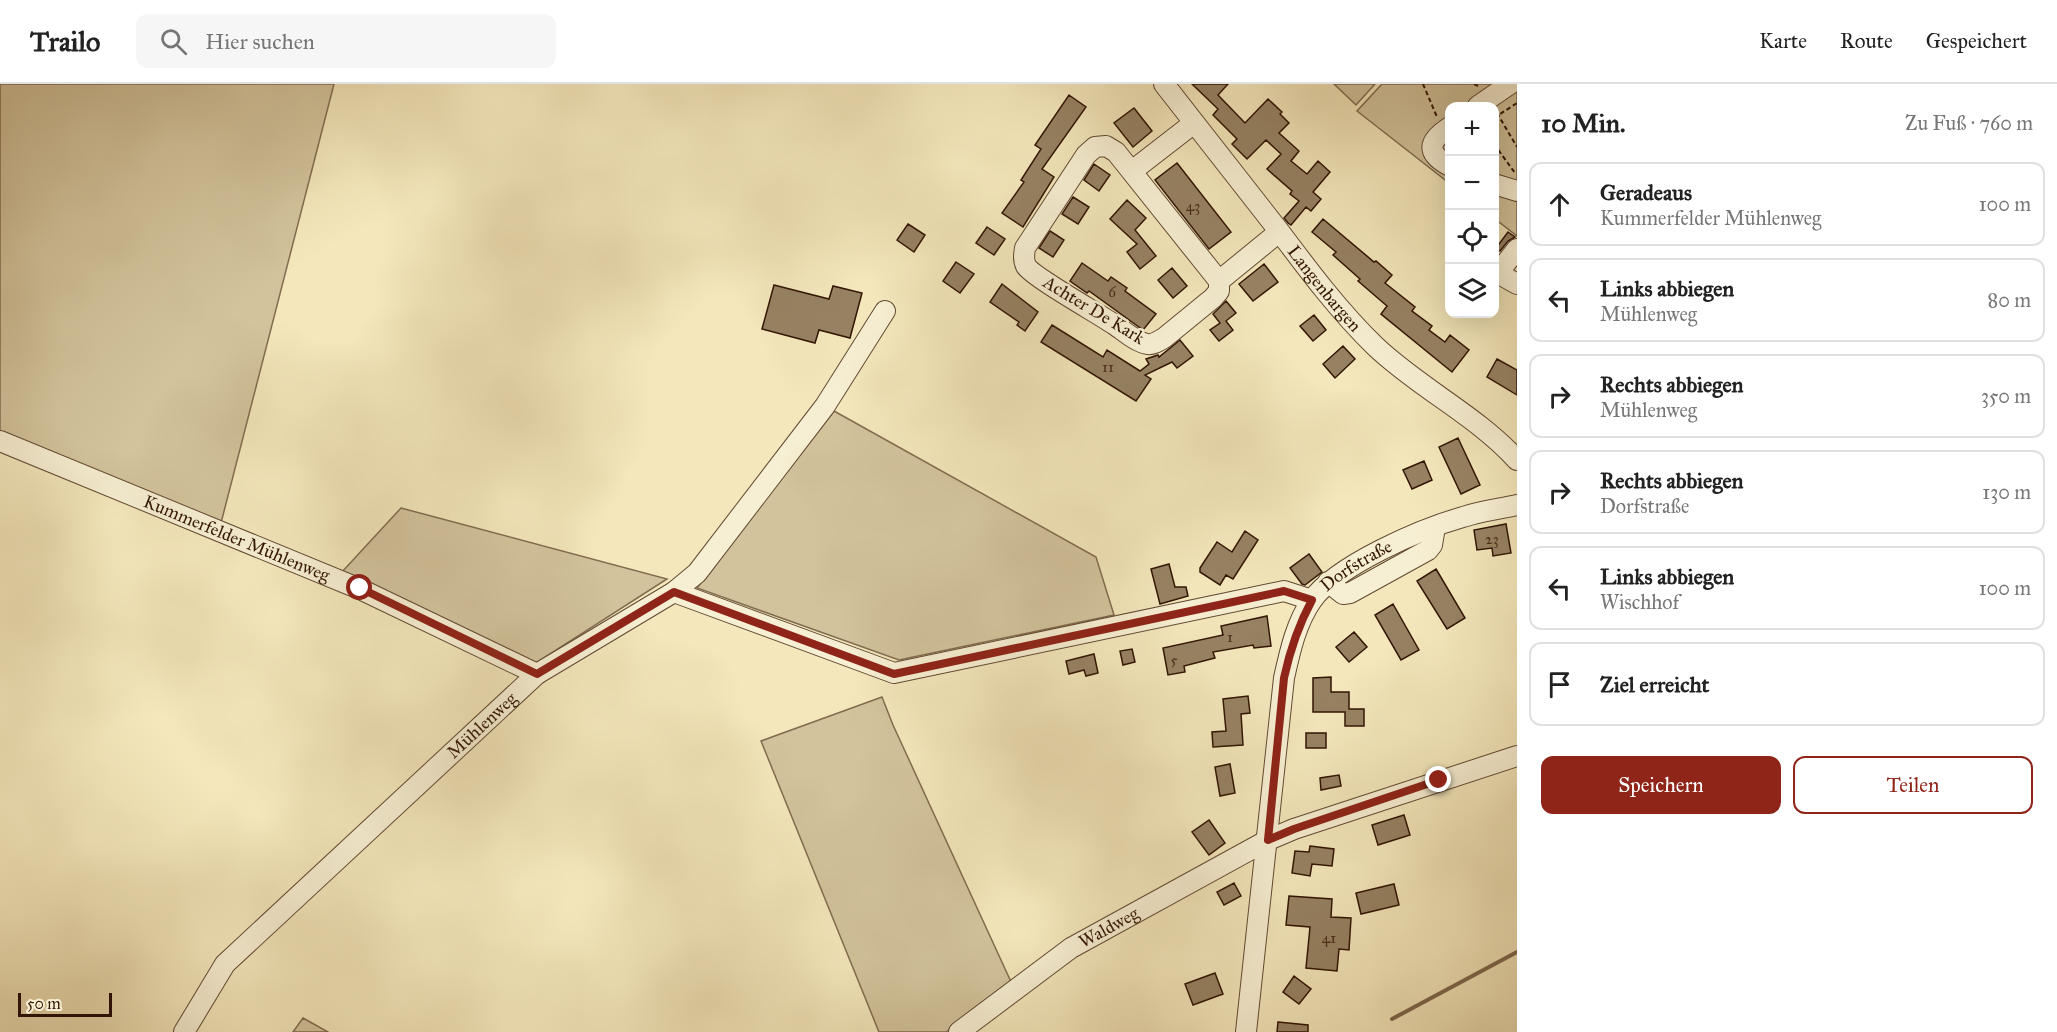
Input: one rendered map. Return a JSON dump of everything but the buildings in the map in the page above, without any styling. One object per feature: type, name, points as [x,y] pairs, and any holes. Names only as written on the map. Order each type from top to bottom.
[{"type":"street","name":"Langenbargen","points":[[1164,84],[1315,279],[1376,346],[1414,380],[1486,431],[1516,457]]},
{"type":"street","points":[[1484,102],[1510,84]]},
{"type":"street","points":[[1132,171],[1194,123]]},
{"type":"street","points":[[1445,130],[1432,145],[1432,152],[1438,160],[1445,164]]},
{"type":"street","name":"Achter De Kark","points":[[1106,146],[1116,152],[1132,171],[1219,281],[1219,291],[1214,298],[1164,338],[1155,343],[1146,344],[1034,274],[1026,267],[1023,258],[1025,248],[1086,155],[1095,147],[1106,146]]},
{"type":"street","points":[[1499,186],[1517,191]]},
{"type":"street","name":"Achter De Kark","points":[[1219,281],[1279,232]]},
{"type":"street","points":[[1499,269],[1517,249]]},
{"type":"street","points":[[1499,274],[1517,284]]},
{"type":"street","name":"Mühlenweg","points":[[184,1032],[225,964],[537,674],[674,592],[697,573],[825,406],[885,311]]},
{"type":"street","name":"Kummerfelder Mühlenweg","points":[[0,441],[360,588],[537,674]]},
{"type":"street","name":"Dorfstraße","points":[[1246,1032],[1284,678],[1299,625],[1312,600],[1328,582],[1354,563],[1464,516],[1517,505]]},
{"type":"street","points":[[674,592],[894,674],[1284,591],[1312,600]]},
{"type":"street","name":"Waldweg","points":[[959,1032],[1071,948],[1268,840],[1294,829],[1517,756]]},
{"type":"path","points":[[1423,84],[1445,127]]},
{"type":"path","points":[[1516,106],[1499,116],[1517,147]]},
{"type":"path","points":[[1499,151],[1517,175]]},
{"type":"shaded area","points":[[0,84],[334,84],[221,523],[0,433]]},
{"type":"shaded area","points":[[1334,84],[1375,84],[1356,105]]},
{"type":"shaded area","points":[[1382,84],[1517,84],[1517,236],[1499,222],[1499,102],[1445,102],[1445,180],[1357,111]]},
{"type":"shaded area","points":[[834,411],[1096,557],[1114,615],[899,660],[697,588]]},
{"type":"shaded area","points":[[401,508],[667,579],[533,665],[341,573]]},
{"type":"shaded area","points":[[882,697],[1012,984],[946,1032],[879,1032],[761,741]]},
{"type":"shaded area","points":[[303,1018],[328,1032],[293,1032]]},
{"type":"waterway","points":[[1392,1019],[1517,952]]},
{"type":"route","points":[[360,588],[537,674],[674,592],[894,674],[1284,591],[1312,600],[1299,625],[1284,678],[1268,840],[1439,780]]}]
